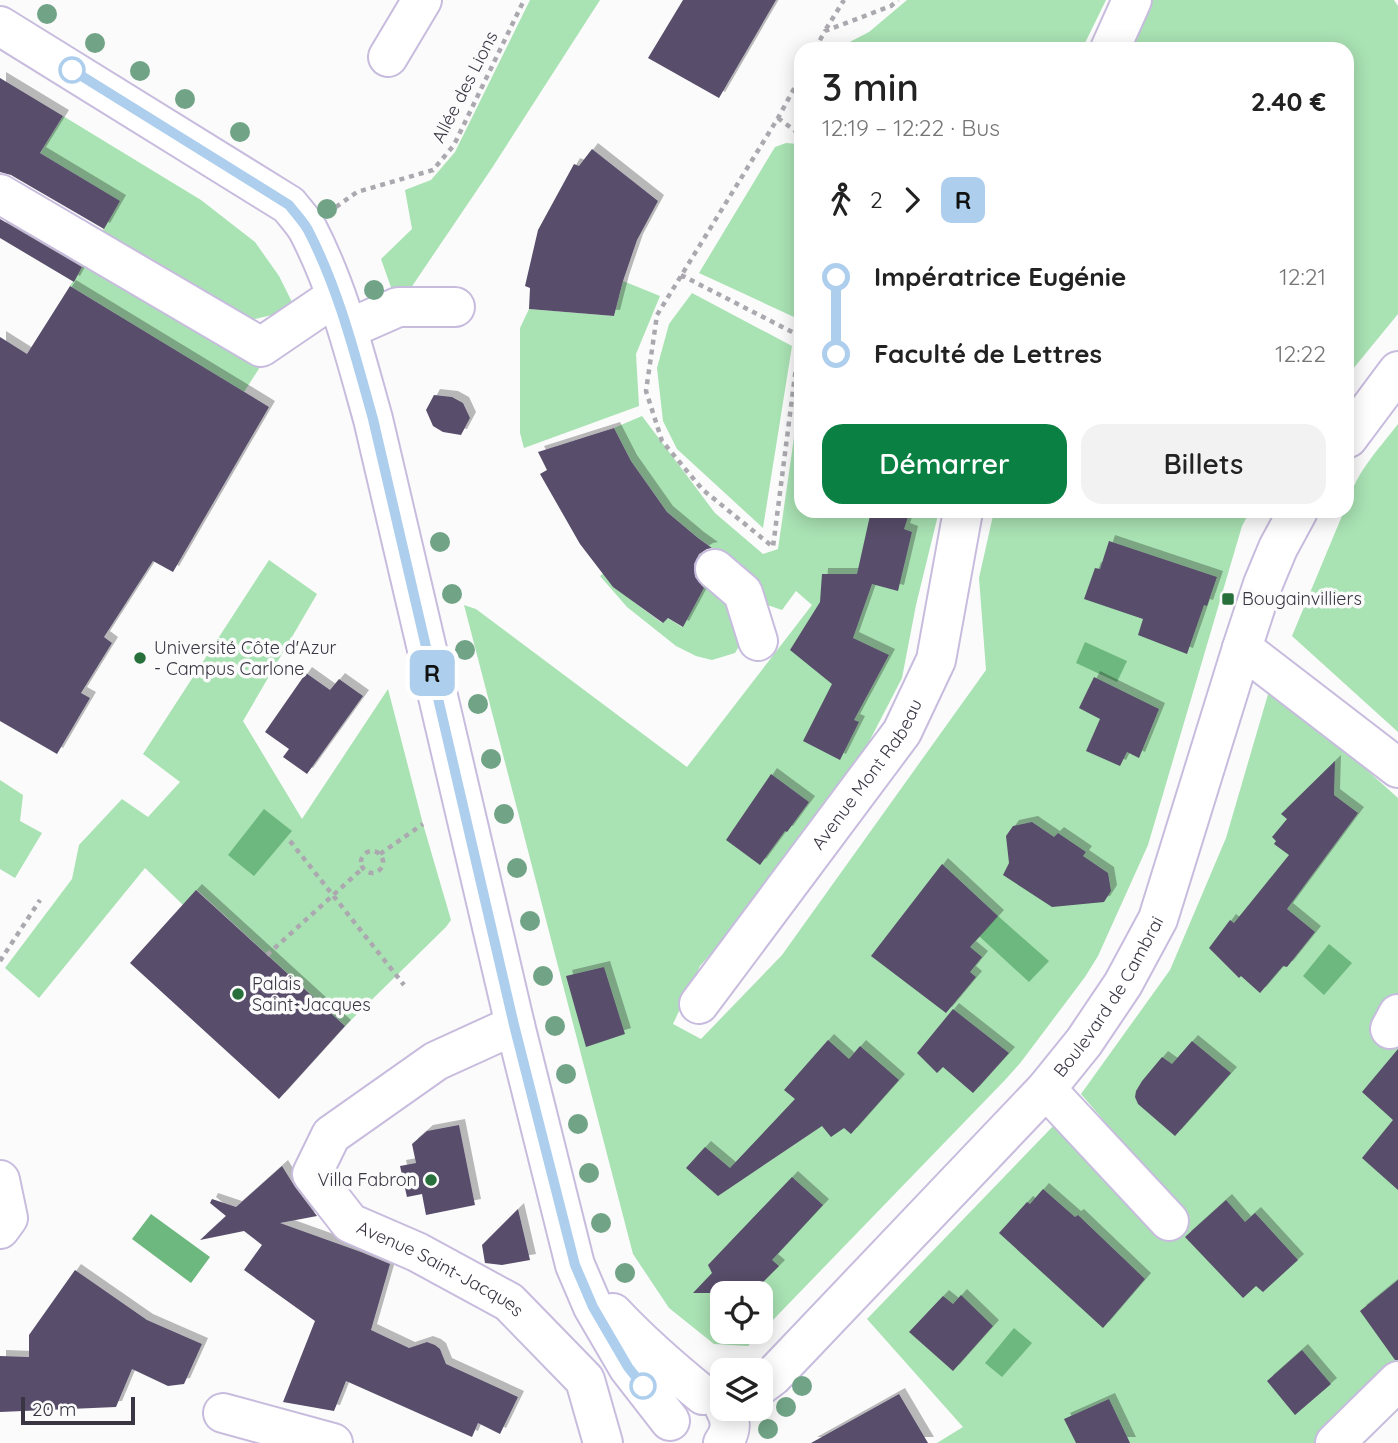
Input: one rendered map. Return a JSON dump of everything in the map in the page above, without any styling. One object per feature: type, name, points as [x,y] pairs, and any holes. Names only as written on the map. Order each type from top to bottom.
[{"type":"street","points":[[388,57],[422,0]]},
{"type":"street","points":[[1113,42],[1132,0]]},
{"type":"street","points":[[0,26],[289,205],[307,228],[342,312],[373,419],[514,1025],[575,1265],[593,1307],[628,1367],[674,1432]]},
{"type":"street","points":[[0,194],[261,347],[342,312],[398,307],[455,307]]},
{"type":"street","points":[[1354,430],[1398,371]]},
{"type":"street","name":"Avenue Mont Rabeau","points":[[699,1004],[902,732],[936,660],[962,518]]},
{"type":"street","name":"Boulevard de Cambrai","points":[[773,1376],[1045,1089],[1084,1042],[1123,984],[1158,919],[1241,648],[1273,560],[1294,518]]},
{"type":"street","points":[[715,569],[743,593],[758,641]]},
{"type":"street","points":[[1241,648],[1398,768]]},
{"type":"street","name":"Avenue Saint-Jacques","points":[[514,1025],[436,1061],[331,1135],[313,1174],[350,1223],[417,1252],[509,1302],[585,1380],[603,1443]]},
{"type":"street","points":[[1045,1089],[1169,1221]]},
{"type":"street","points":[[0,1180],[8,1218],[0,1229]]},
{"type":"street","points":[[575,1265],[634,1336],[710,1406]]},
{"type":"street","points":[[1335,1443],[1398,1381]]},
{"type":"street","points":[[674,1432],[674,1410],[682,1401],[692,1396],[710,1409]]},
{"type":"street","points":[[223,1413],[333,1443]]},
{"type":"path","name":"Allée des Lions","points":[[307,228],[357,192],[433,170],[454,145],[524,0]]},
{"type":"path","points":[[819,42],[844,0]]},
{"type":"path","points":[[825,31],[891,6],[898,0]]},
{"type":"path","points":[[794,89],[657,315],[646,391],[662,441],[702,489],[773,547],[794,383]]},
{"type":"path","points":[[778,118],[794,130]]},
{"type":"path","points":[[681,275],[794,333]]},
{"type":"path","points":[[380,854],[423,824]]},
{"type":"path","points":[[290,841],[404,985]]},
{"type":"path","points":[[370,850],[380,854],[384,860],[379,870],[372,873],[365,871],[361,861],[363,854],[370,850]]},
{"type":"path","points":[[267,955],[363,868]]},
{"type":"path","points":[[0,961],[40,900]]},
{"type":"shaded area","points":[[530,0],[600,0],[492,168],[398,307],[381,259],[412,229],[405,190],[431,180],[455,152]]},
{"type":"shaded area","points":[[907,0],[1106,0],[1085,42],[850,42],[869,32]]},
{"type":"shaded area","points":[[1146,0],[1394,0],[1398,6],[1398,314],[1354,368],[1354,42],[1131,42]]},
{"type":"shaded area","points":[[63,116],[201,200],[255,242],[279,276],[293,304],[272,315],[238,323],[99,237],[119,201],[40,153]]},
{"type":"shaded area","points":[[794,144],[794,317],[699,273],[775,147]]},
{"type":"shaded area","points":[[88,257],[238,346],[260,367],[244,392],[70,286]]},
{"type":"shaded area","points":[[623,281],[660,296],[636,354],[639,406],[524,448],[520,433],[520,328],[529,309],[614,316]]},
{"type":"shaded area","points":[[692,293],[792,346],[763,528],[677,449],[663,421],[657,368],[669,324]]},
{"type":"shaded area","points":[[642,416],[715,513],[763,554],[778,549],[794,438],[794,518],[937,518],[902,678],[839,800],[764,895],[700,966],[673,1024],[701,1039],[782,955],[986,670],[979,578],[992,518],[1246,518],[1148,845],[1098,956],[1085,977],[1006,1079],[773,1320],[773,1281],[710,1281],[710,1341],[669,1308],[633,1254],[464,605],[476,609],[687,767],[812,605],[796,591],[782,610],[761,603],[722,555],[667,512],[631,461],[614,428]]},
{"type":"shaded area","points":[[1398,424],[1398,732],[1292,636],[1341,518],[1354,518],[1354,486],[1366,465]]},
{"type":"shaded area","points":[[269,560],[317,594],[243,721],[302,819],[388,689],[451,920],[345,1026],[197,890],[183,905],[145,868],[39,998],[5,968],[72,879],[79,845],[122,799],[148,817],[180,782],[143,754]]},
{"type":"shaded area","points":[[609,569],[634,602],[662,623],[668,618],[682,627],[706,584],[737,611],[741,643],[735,653],[712,660],[676,646],[627,607],[600,576]]},
{"type":"shaded area","points":[[1085,642],[1127,661],[1117,682],[1076,663]]},
{"type":"shaded area","points":[[1271,684],[1398,798],[1398,1369],[1320,1443],[937,1443],[963,1427],[867,1319],[1058,1121],[1156,1236],[1179,1208],[1081,1094],[1170,970],[1226,838]]},
{"type":"shaded area","points":[[0,780],[23,795],[20,821],[42,833],[15,878],[0,869]]},
{"type":"shaded area","points":[[264,809],[292,831],[254,876],[228,855]]},
{"type":"shaded area","points":[[998,916],[1049,961],[1029,982],[979,936]]},
{"type":"shaded area","points":[[1329,944],[1352,963],[1324,995],[1303,976]]},
{"type":"shaded area","points":[[151,1214],[210,1257],[191,1283],[132,1239]]},
{"type":"shaded area","points":[[1014,1328],[1032,1343],[1002,1377],[985,1363]]},
{"type":"shaded area","points":[[714,1344],[750,1344],[748,1346]]},
{"type":"building","points":[[683,0],[776,0],[719,98],[648,58]]},
{"type":"building","points":[[0,78],[63,116],[40,153],[120,201],[104,229],[11,175],[0,172]]},
{"type":"building","points":[[592,149],[658,201],[637,240],[614,316],[529,309],[530,288],[525,286],[538,230],[574,164],[579,166]]},
{"type":"building","points":[[0,219],[82,267],[74,282],[0,238]]},
{"type":"building","points":[[70,286],[269,407],[173,572],[153,561],[104,637],[112,643],[81,693],[90,698],[57,754],[0,721],[0,337],[27,354]]},
{"type":"building","points":[[434,395],[452,397],[463,403],[470,418],[461,435],[443,432],[433,426],[426,410]]},
{"type":"building","points":[[614,428],[631,461],[667,512],[712,548],[699,554],[694,564],[695,577],[704,588],[683,627],[668,618],[663,623],[613,587],[580,544],[540,474],[547,470],[538,452]]},
{"type":"building","points":[[869,518],[908,518],[904,529],[912,532],[898,591],[872,584],[853,638],[889,655],[854,720],[859,722],[840,760],[803,741],[832,684],[790,650],[820,602],[822,574],[857,574]]},
{"type":"building","points":[[1109,541],[1217,577],[1187,654],[1138,635],[1143,619],[1084,599],[1095,568],[1100,569]]},
{"type":"building","points":[[306,673],[330,690],[339,679],[363,696],[307,774],[283,757],[289,749],[265,732]]},
{"type":"building","points":[[1094,677],[1159,709],[1139,758],[1127,752],[1120,766],[1086,751],[1100,719],[1079,708]]},
{"type":"building","points":[[1335,761],[1334,795],[1358,813],[1287,909],[1315,932],[1287,967],[1283,966],[1260,993],[1241,976],[1239,978],[1209,948],[1230,920],[1234,923],[1289,855],[1274,844],[1276,841],[1272,837],[1287,819],[1281,814]]},
{"type":"building","points":[[771,774],[809,802],[760,865],[726,840]]},
{"type":"building","points":[[1032,822],[1054,837],[1058,833],[1086,852],[1083,856],[1108,873],[1111,891],[1104,902],[1052,907],[1003,875],[1009,863],[1006,836],[1013,826]]},
{"type":"building","points":[[942,864],[998,916],[970,947],[982,957],[970,972],[976,977],[946,1013],[871,956]]},
{"type":"building","name":"Palais Saint-Jacques","points":[[196,890],[345,1026],[279,1099],[130,963]]},
{"type":"building","points":[[604,967],[625,1034],[586,1047],[566,976]]},
{"type":"building","points":[[953,1009],[1009,1053],[973,1093],[943,1067],[937,1073],[917,1053]]},
{"type":"building","points":[[828,1040],[849,1059],[860,1046],[899,1080],[851,1134],[844,1128],[831,1137],[822,1126],[718,1196],[686,1168],[705,1147],[730,1168],[795,1099],[784,1090]]},
{"type":"building","points":[[1192,1041],[1231,1073],[1175,1136],[1138,1104],[1136,1091],[1162,1057],[1172,1064]]},
{"type":"building","points":[[1398,1049],[1398,1190],[1362,1158],[1393,1120],[1362,1092]]},
{"type":"building","name":"Villa Fabron","points":[[459,1125],[475,1205],[426,1215],[422,1194],[407,1197],[400,1166],[416,1163],[412,1144],[427,1131]]},
{"type":"building","points":[[282,1166],[317,1216],[280,1223],[390,1264],[371,1330],[409,1348],[427,1342],[435,1345],[440,1349],[446,1364],[518,1397],[500,1434],[478,1423],[472,1437],[346,1381],[334,1411],[283,1402],[315,1321],[244,1270],[262,1245],[244,1231],[200,1240],[226,1216],[210,1203],[212,1199],[236,1207]]},
{"type":"building","points":[[792,1177],[823,1205],[772,1260],[779,1266],[764,1281],[710,1281],[710,1293],[693,1293],[712,1273],[708,1265]]},
{"type":"building","points":[[1043,1189],[1075,1217],[1078,1215],[1145,1279],[1103,1328],[999,1233],[1027,1202],[1030,1204]]},
{"type":"building","points":[[1226,1200],[1245,1222],[1255,1213],[1298,1260],[1263,1292],[1256,1286],[1243,1298],[1185,1237]]},
{"type":"building","points":[[518,1209],[530,1260],[502,1265],[485,1263],[482,1245]]},
{"type":"building","points":[[75,1270],[147,1320],[202,1344],[184,1384],[168,1386],[132,1369],[116,1407],[0,1412],[0,1356],[29,1357],[29,1335]]},
{"type":"building","points":[[1398,1280],[1398,1360],[1395,1360],[1360,1311]]},
{"type":"building","points":[[961,1295],[993,1326],[953,1371],[909,1332],[943,1296],[953,1304]]},
{"type":"building","points":[[1302,1350],[1331,1384],[1295,1415],[1267,1381]]},
{"type":"building","points":[[899,1394],[928,1443],[811,1443]]},
{"type":"building","points":[[1109,1399],[1130,1443],[1076,1443],[1064,1419]]},
{"type":"bus line","name":"R","points":[[72,70],[289,205],[307,228],[337,296],[373,419],[514,1025],[575,1265],[593,1307],[628,1367],[643,1386]]},
{"type":"place","name":"Bougainvilliers","points":[[1228,599]]},
{"type":"place","name":"Université Côte d'Azur - Campus Carlone","points":[[140,658]]},
{"type":"place","name":"Palais Saint-Jacques","points":[[238,994]]},
{"type":"place","name":"Villa Fabron","points":[[431,1180]]}]
